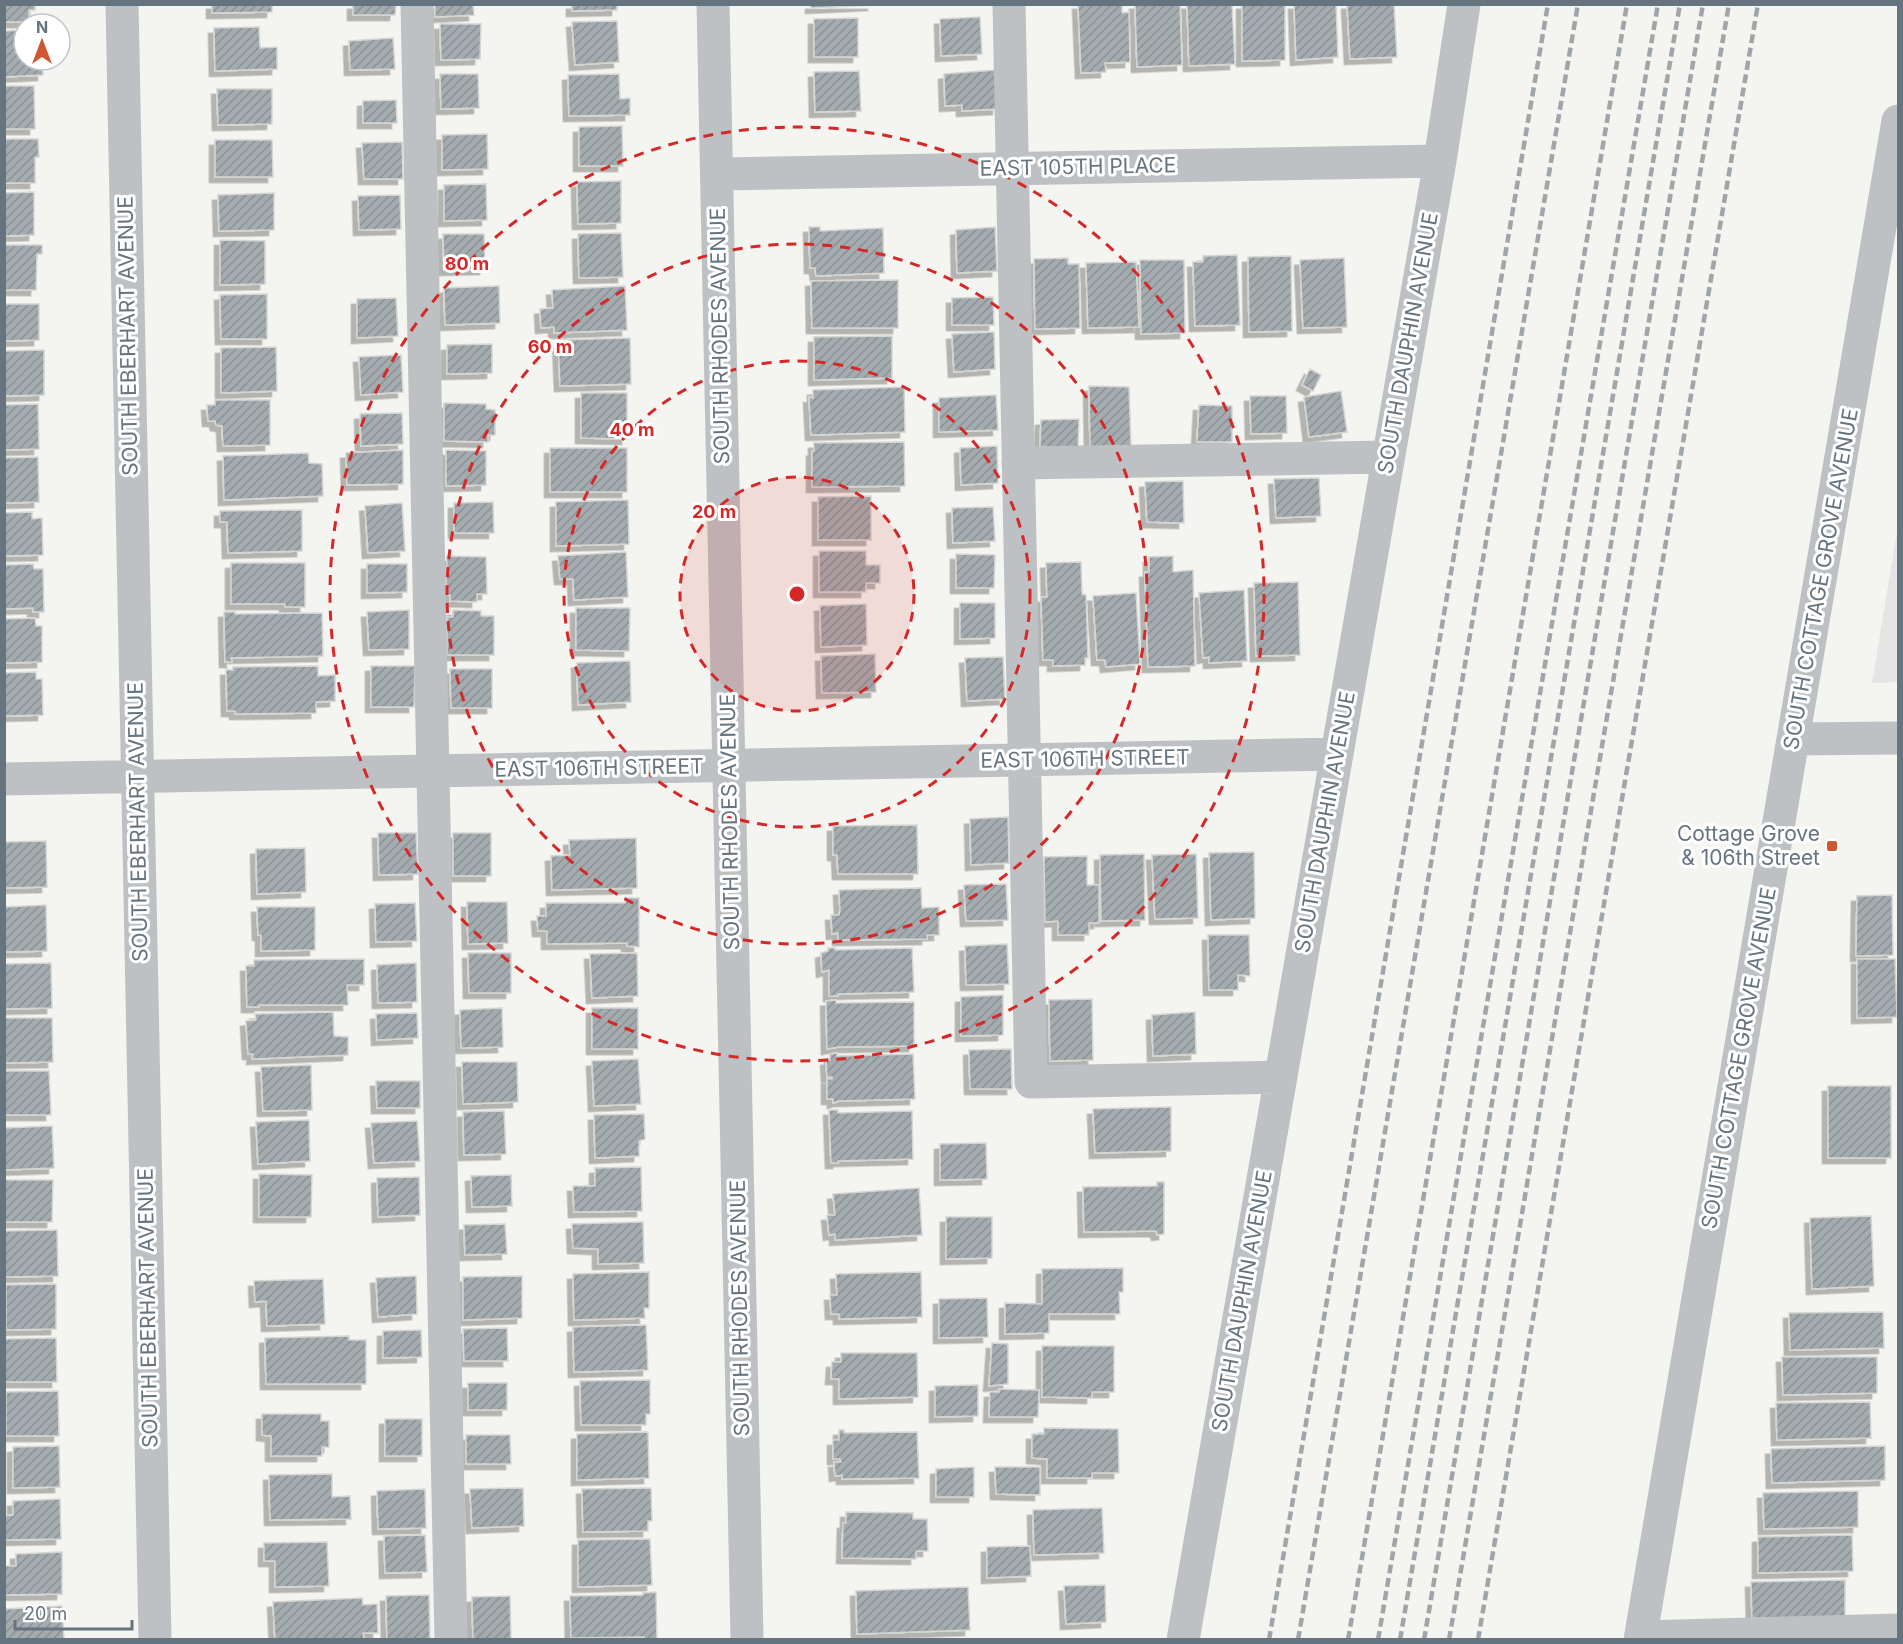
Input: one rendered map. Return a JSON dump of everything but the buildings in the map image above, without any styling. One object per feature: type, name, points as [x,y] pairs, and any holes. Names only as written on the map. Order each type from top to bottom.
[{"type":"street","name":"SOUTH EBERHART AVENUE","points":[[122,4],[155,1640]]},
{"type":"street","points":[[417,4],[451,1640]]},
{"type":"street","name":"SOUTH RHODES AVENUE","points":[[713,4],[747,1640]]},
{"type":"street","points":[[1010,4],[1031,1082],[1281,1077]]},
{"type":"street","name":"SOUTH DAUPHIN AVENUE","points":[[1183,1640],[1440,160],[1464,4]]},
{"type":"street","name":"SOUTH COTTAGE GROVE AVENUE","points":[[1640,1638],[1897,138]]},
{"type":"street","name":"EAST 105TH PLACE","points":[[717,174],[1440,160]]},
{"type":"street","points":[[1018,463],[1388,458]]},
{"type":"street","points":[[1794,739],[1899,738]]},
{"type":"street","name":"EAST 106TH STREET","points":[[4,779],[1337,754]]},
{"type":"street","points":[[1640,1638],[1899,1630]]},
{"type":"shaded area","points":[[1898,526],[1898,682],[1872,683]]},
{"type":"railway","points":[[1269,1640],[1548,4]]},
{"type":"railway","points":[[1298,1640],[1578,4]]},
{"type":"railway","points":[[1348,1640],[1627,4]]},
{"type":"railway","points":[[1378,1640],[1658,4]]},
{"type":"railway","points":[[1400,1640],[1680,4]]},
{"type":"railway","points":[[1424,1640],[1703,4]]},
{"type":"railway","points":[[1449,1640],[1729,4]]},
{"type":"railway","points":[[1478,1640],[1758,4]]},
{"type":"place","name":"Cottage Grove & 106th Street","points":[[1832,846]]}]
